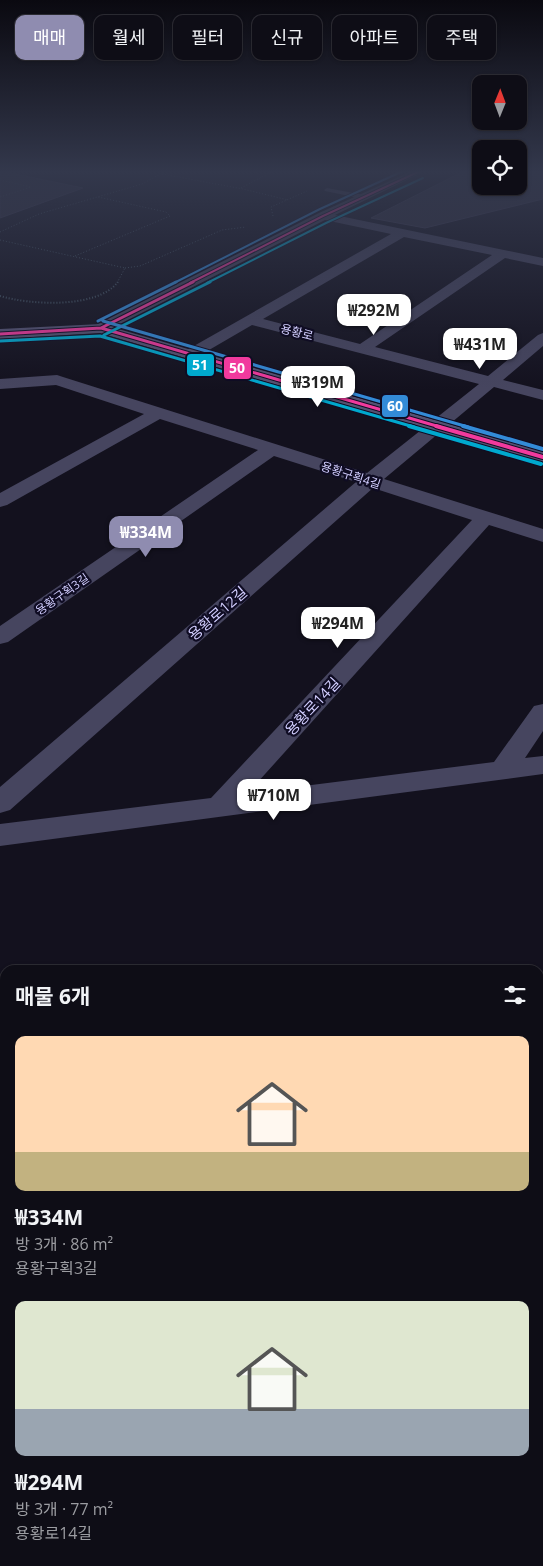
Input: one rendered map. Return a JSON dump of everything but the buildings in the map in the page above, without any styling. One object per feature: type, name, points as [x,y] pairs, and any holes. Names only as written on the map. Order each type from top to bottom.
[{"type":"street","points":[[101,328],[267,244]]},
{"type":"street","name":"용황로","points":[[192,354],[384,244]]},
{"type":"street","points":[[452,244],[543,262]]},
{"type":"street","points":[[362,349],[502,254]]},
{"type":"street","name":"용황로","points":[[249,320],[543,395]]},
{"type":"street","points":[[0,334],[101,328],[543,457]]},
{"type":"street","name":"용황로12길","points":[[0,803],[369,480],[437,427],[543,338]]},
{"type":"street","name":"용황구획4길","points":[[0,384],[57,380],[543,536]]},
{"type":"street","points":[[0,501],[158,413]]},
{"type":"street","name":"용황구획3길","points":[[0,637],[272,449]]},
{"type":"street","name":"용황로14길","points":[[219,807],[486,518]]},
{"type":"street","points":[[502,771],[543,712]]},
{"type":"street","points":[[0,835],[543,765]]},
{"type":"path","points":[[18,244],[125,268],[140,266],[190,244]]},
{"type":"path","points":[[74,257],[104,244]]},
{"type":"path","points":[[0,296],[20,302],[88,298],[111,289],[117,284],[125,268]]},
{"type":"transit line","name":"60","points":[[98,321],[250,244]]},
{"type":"transit line","name":"50","points":[[101,328],[267,244]]},
{"type":"transit line","name":"51","points":[[104,335],[284,244]]},
{"type":"transit line","name":"60","points":[[103,321],[543,449]]},
{"type":"transit line","name":"50","points":[[0,334],[101,328],[543,457]]},
{"type":"transit line","name":"51","points":[[0,341],[100,336],[541,464]]}]
